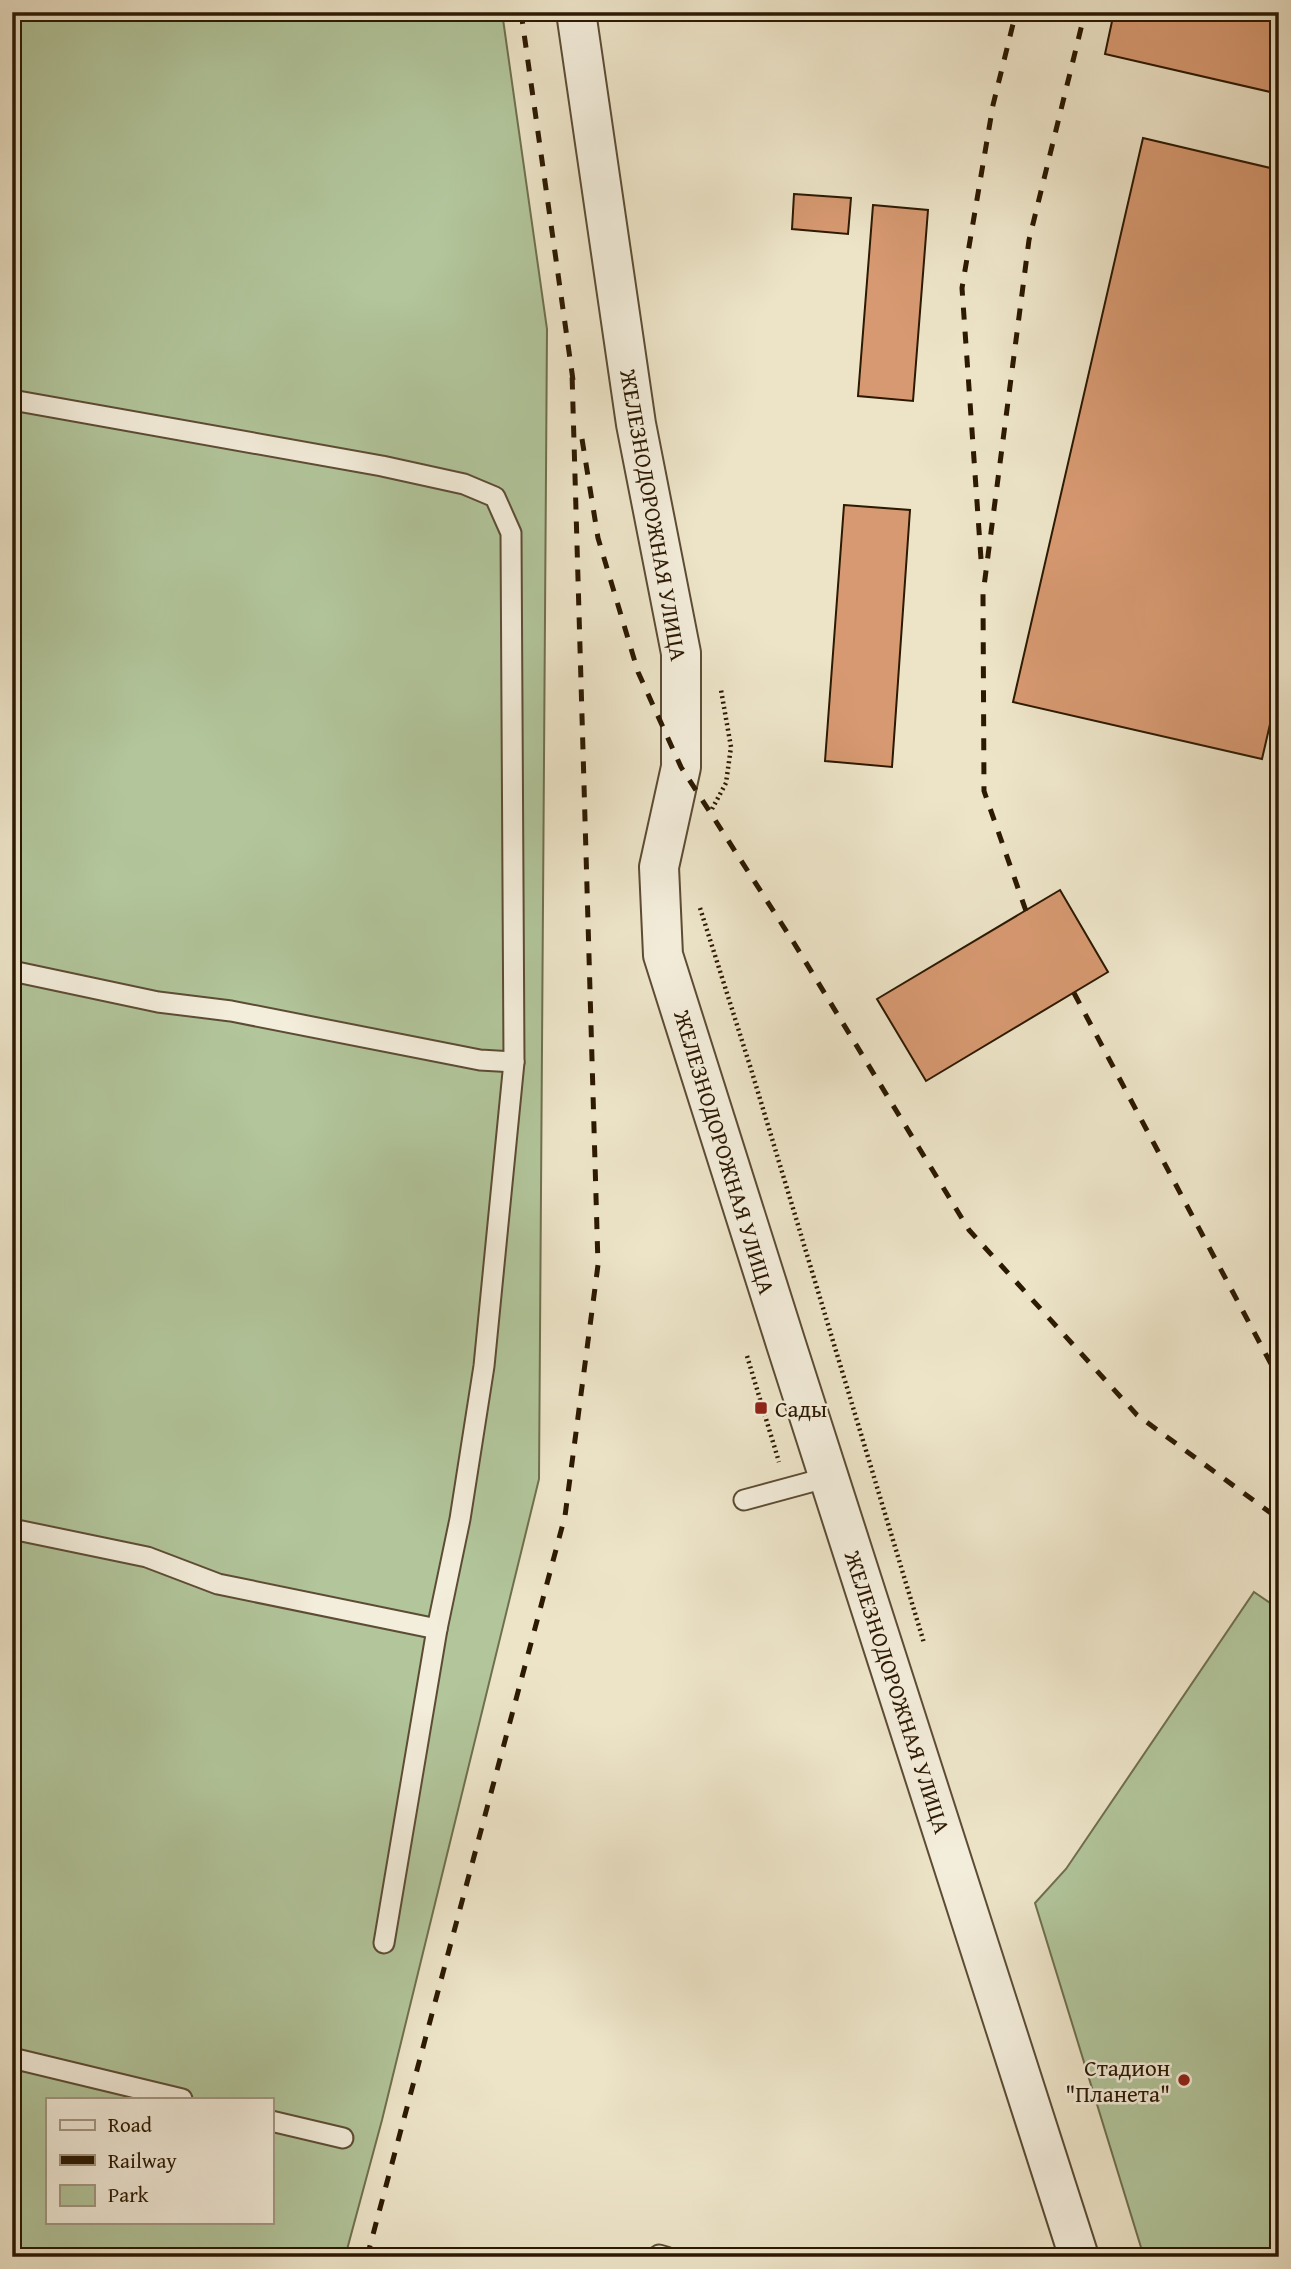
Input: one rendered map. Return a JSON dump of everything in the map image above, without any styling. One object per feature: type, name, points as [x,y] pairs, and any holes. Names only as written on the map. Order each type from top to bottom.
[{"type":"street","name":"ЖЕЛЕЗНОДОРОЖНАЯ УЛИЦА","points":[[576,12],[636,424],[681,653],[681,767],[659,867],[663,955],[1079,2257]]},
{"type":"lane","points":[[12,400],[382,466],[464,484],[495,497],[511,533],[514,1062],[484,1366],[460,1519],[437,1629],[384,1943]]},
{"type":"lane","points":[[12,971],[158,1002],[230,1012],[480,1060],[514,1062]]},
{"type":"lane","points":[[744,1500],[829,1477]]},
{"type":"lane","points":[[12,1530],[147,1557],[218,1584],[437,1629]]},
{"type":"lane","points":[[12,2058],[179,2098]]},
{"type":"lane","points":[[273,2121],[343,2138]]},
{"type":"path","points":[[710,813],[726,783],[731,747],[719,678]]},
{"type":"path","points":[[696,896],[926,1649]]},
{"type":"path","points":[[747,1356],[788,1489]]},
{"type":"green space","points":[[12,12],[502,12],[547,329],[539,1479],[382,2120],[345,2257],[12,2257]]},
{"type":"green space","name":"Стадион \"Планета\"","points":[[1254,1592],[1279,1609],[1279,2257],[1144,2257],[1035,1903],[1066,1869]]},
{"type":"building","points":[[1114,12],[1279,12],[1279,94],[1105,54]]},
{"type":"building","points":[[1143,138],[1279,170],[1279,685],[1262,759],[1013,702]]},
{"type":"building","points":[[794,194],[851,198],[848,234],[792,229]]},
{"type":"building","points":[[873,205],[928,210],[913,401],[858,396]]},
{"type":"building","points":[[844,505],[910,510],[892,767],[825,761]]},
{"type":"building","points":[[1060,890],[1108,972],[926,1081],[877,999]]},
{"type":"railway","points":[[521,12],[573,380]]},
{"type":"railway","points":[[981,559],[962,288],[993,105],[1016,12]]},
{"type":"railway","points":[[1026,911],[984,791],[983,594],[1029,240],[1085,12]]},
{"type":"railway","points":[[367,2257],[565,1516],[598,1265],[572,373]]},
{"type":"railway","points":[[582,439],[598,538],[638,672],[681,767],[794,943],[969,1230],[1137,1415],[1279,1519]]},
{"type":"railway","points":[[1074,993],[1271,1364],[1279,1373]]},
{"type":"place","name":"Сады","points":[[761,1408]]},
{"type":"place","name":"Стадион \"Планета\"","points":[[1184,2080]]}]
